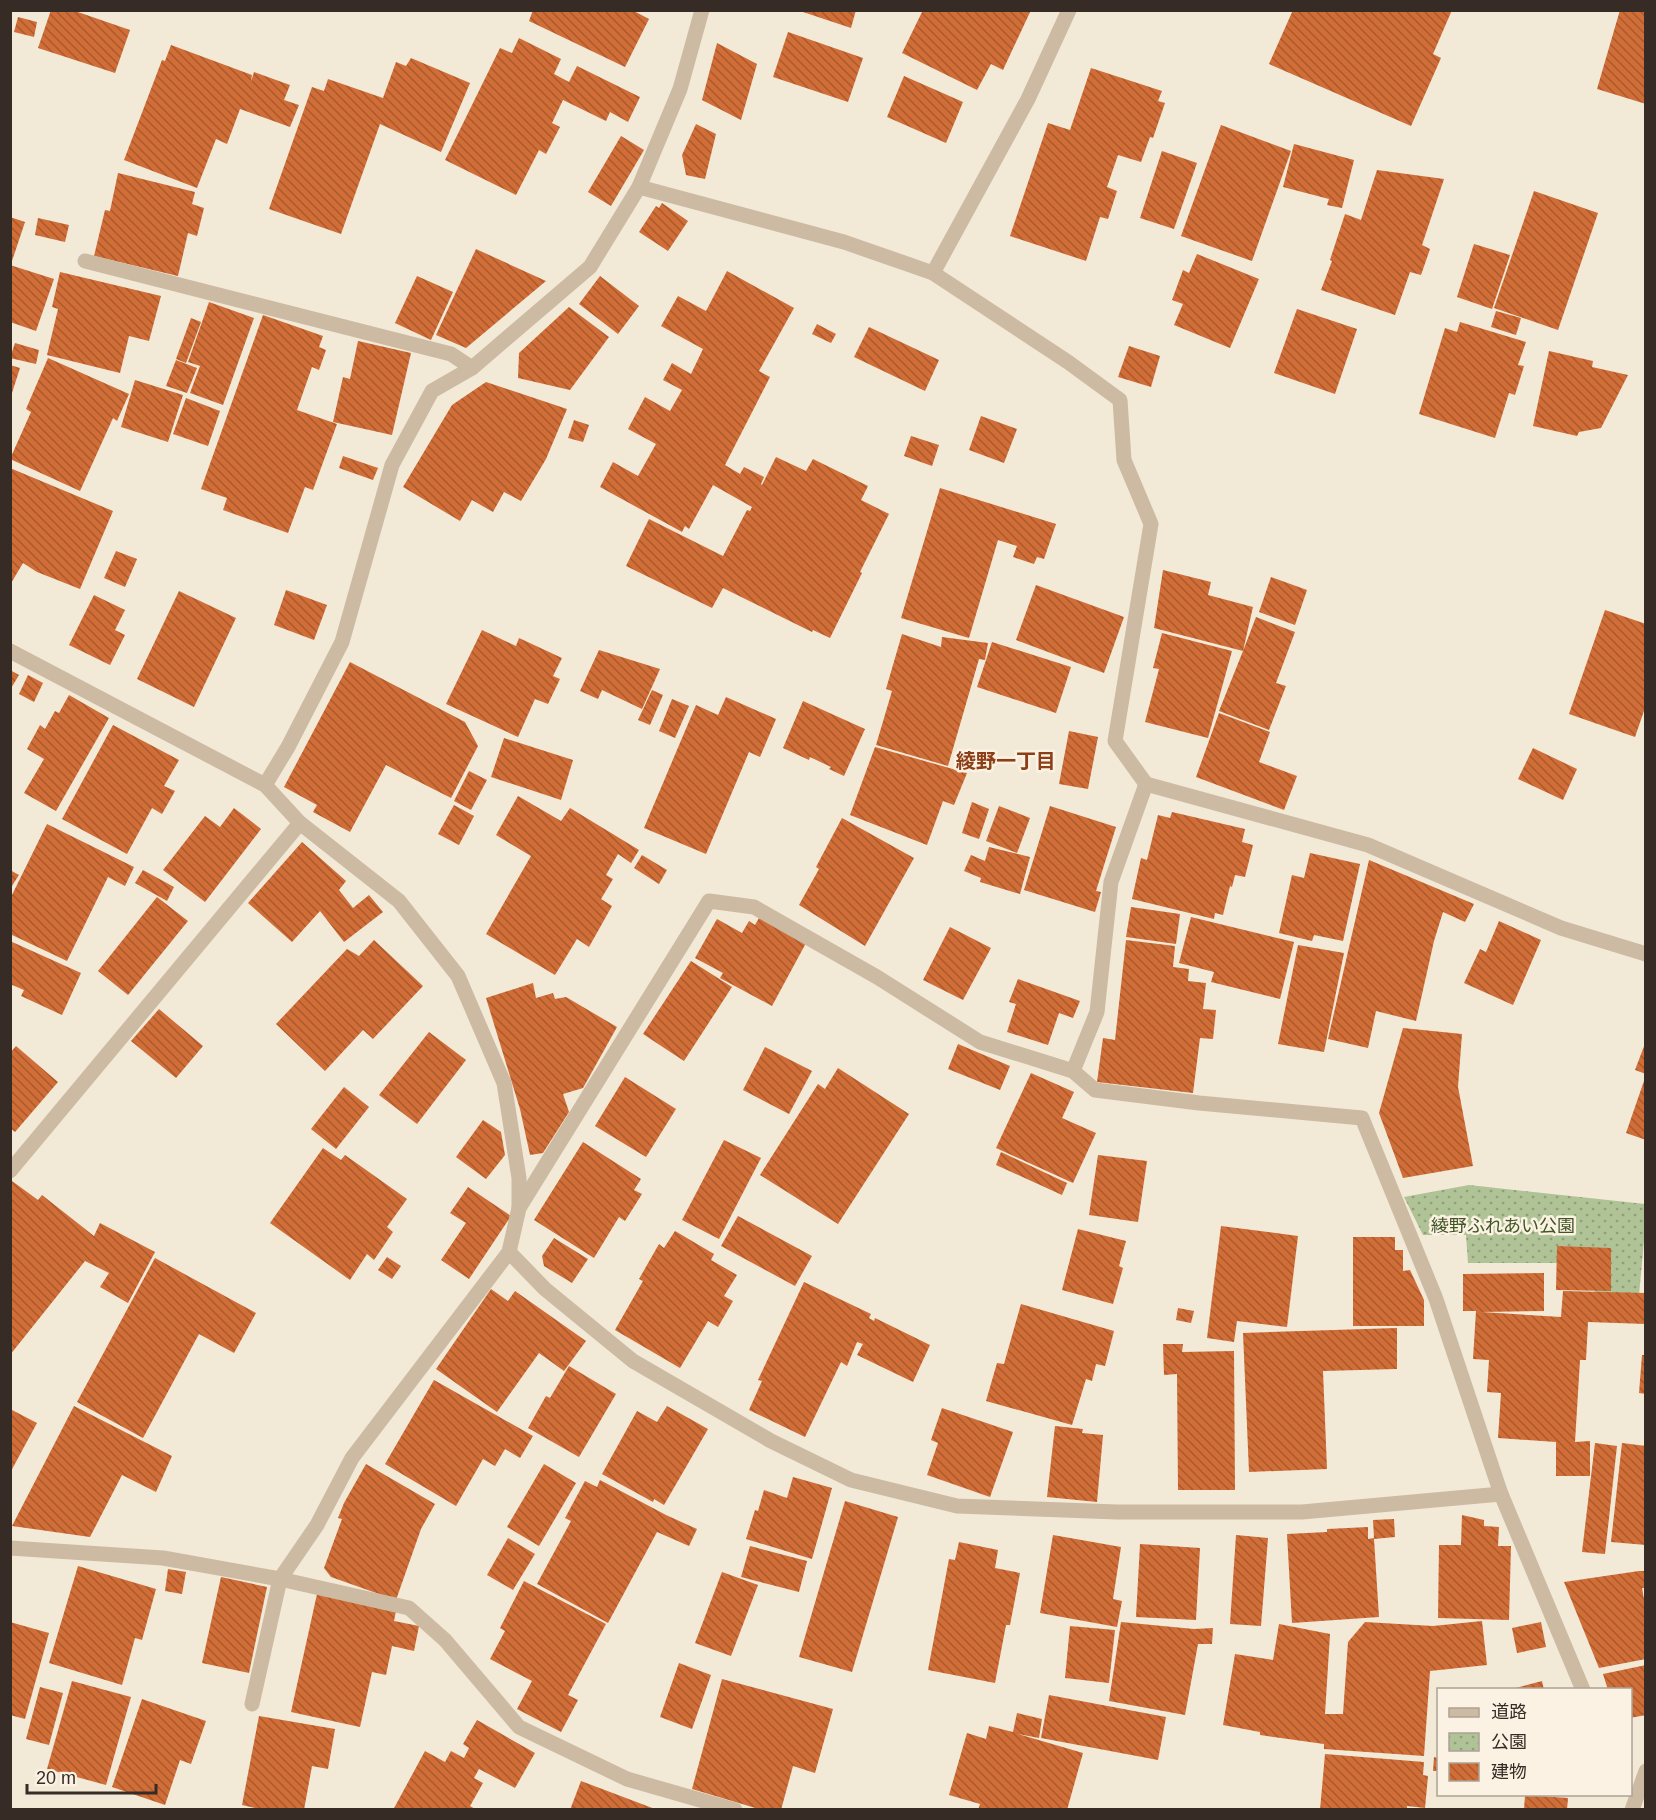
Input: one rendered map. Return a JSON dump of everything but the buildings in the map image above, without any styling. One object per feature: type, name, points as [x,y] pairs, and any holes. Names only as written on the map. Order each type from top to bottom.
[{"type":"street","points":[[265,785],[288,747],[342,642],[392,465],[432,391],[472,368],[590,267],[639,187],[680,88],[702,10]]},
{"type":"street","points":[[933,273],[1028,99],[1069,10]]},
{"type":"street","points":[[639,187],[844,242],[933,273],[1068,362],[1120,400],[1124,460],[1150,524],[1115,741],[1146,784],[1368,845],[1561,928],[1646,954]]},
{"type":"street","points":[[85,261],[451,354],[472,368]]},
{"type":"street","points":[[10,651],[265,785],[300,823],[399,901],[458,976],[504,1083],[519,1178],[519,1208],[509,1252],[352,1458],[317,1525],[280,1579],[252,1704]]},
{"type":"street","points":[[1073,1071],[1097,1012],[1111,882],[1146,784]]},
{"type":"street","points":[[10,1171],[300,823]]},
{"type":"street","points":[[519,1208],[709,901],[754,908],[877,977],[980,1042],[1073,1071],[1095,1090],[1199,1103],[1362,1118],[1436,1299],[1501,1494],[1583,1688]]},
{"type":"street","points":[[509,1252],[545,1289],[633,1361],[771,1441],[851,1480],[957,1506],[1117,1512],[1302,1512],[1501,1494]]},
{"type":"street","points":[[10,1548],[164,1558],[280,1579],[408,1608],[445,1640],[519,1727],[627,1779],[735,1809]]},
{"type":"street","points":[[1632,1809],[1646,1771]]},
{"type":"green space","name":"綾野ふれあい公園","points":[[1469,1185],[1645,1204],[1638,1306],[1594,1303],[1596,1263],[1468,1263],[1466,1235],[1423,1235],[1404,1197]]},
{"type":"district","name":"綾野一丁目","points":[[1006,761]]}]
